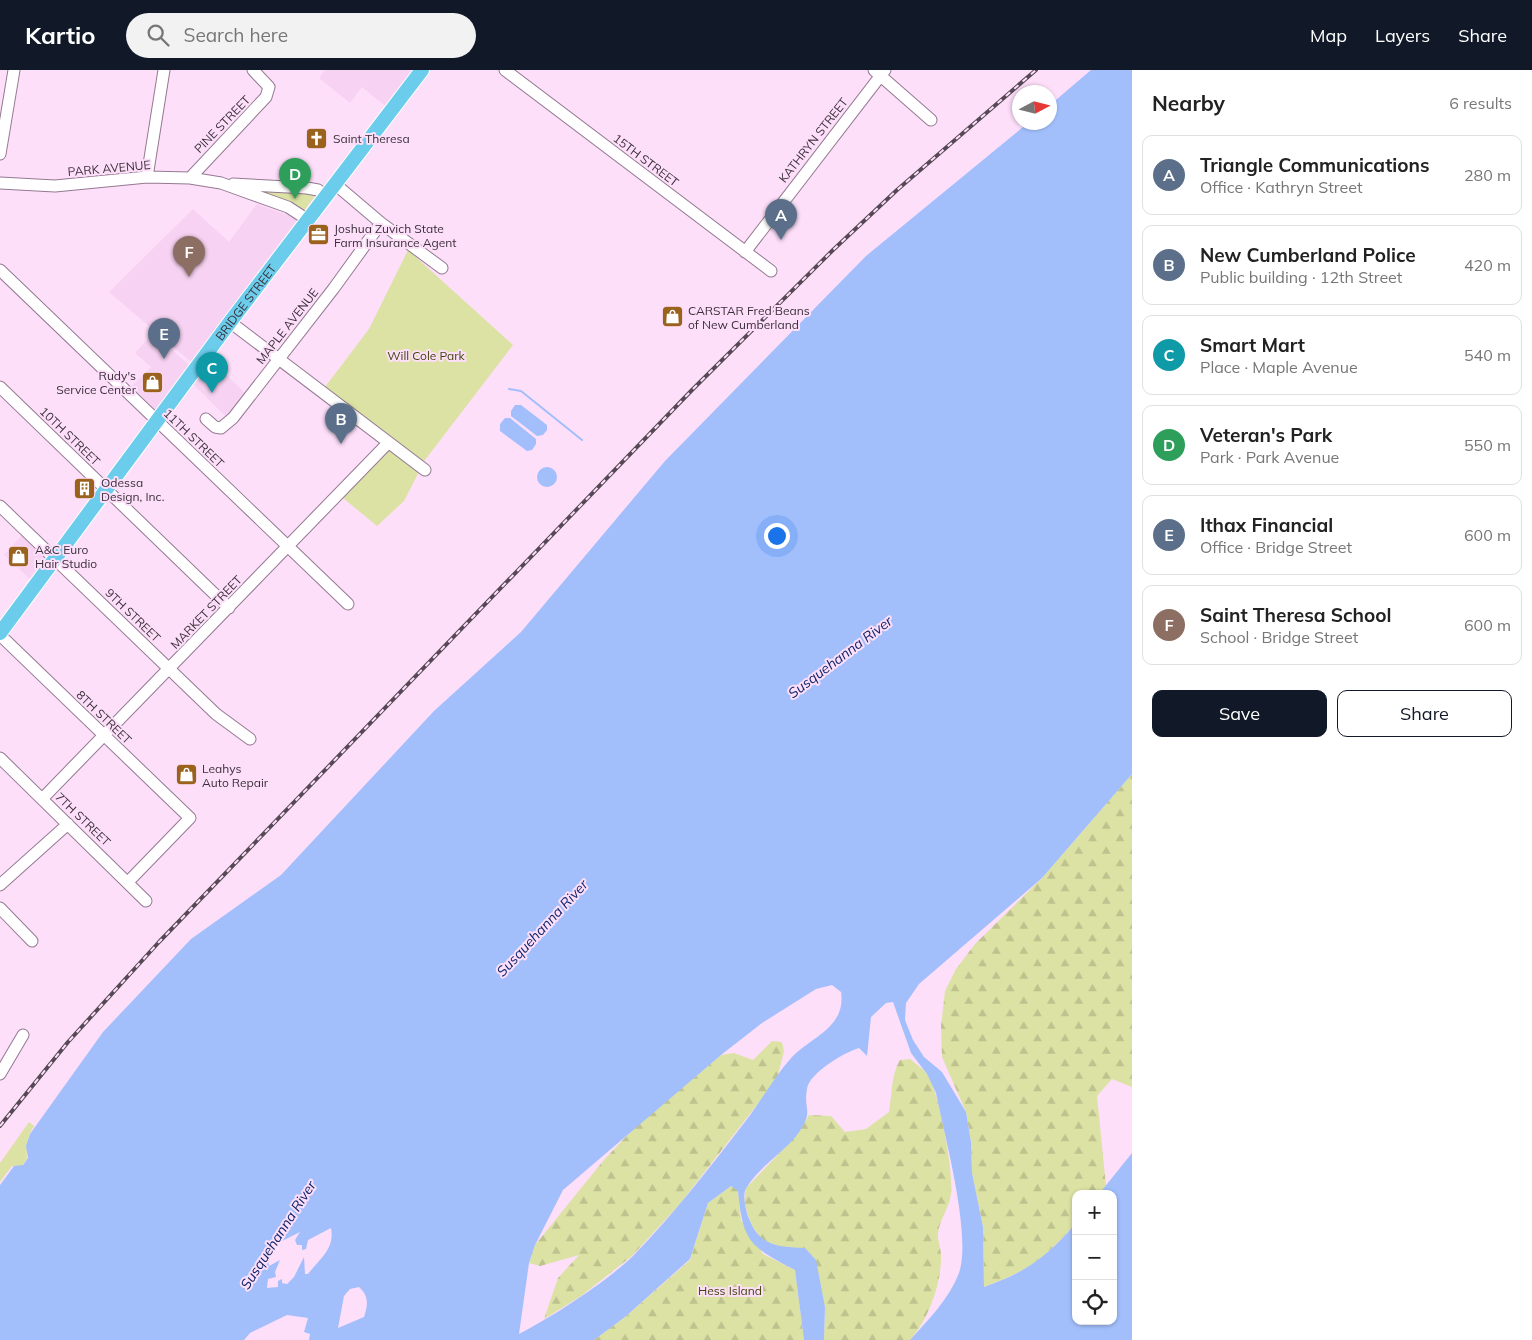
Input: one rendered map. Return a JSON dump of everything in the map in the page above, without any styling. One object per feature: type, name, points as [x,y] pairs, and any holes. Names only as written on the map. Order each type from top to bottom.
[{"type":"main road","name":"BRIDGE STREET","points":[[0,634],[230,322],[422,70]]},
{"type":"street","points":[[0,154],[14,70]]},
{"type":"street","points":[[147,177],[164,70]]},
{"type":"street","name":"PINE STREET","points":[[190,178],[266,97],[269,87],[253,70]]},
{"type":"street","name":"15TH STREET","points":[[505,70],[771,271]]},
{"type":"street","points":[[880,72],[931,120]]},
{"type":"street","name":"KATHRYN STREET","points":[[745,252],[880,72]]},
{"type":"street","name":"PARK AVENUE","points":[[0,183],[71,185],[147,177],[190,178],[221,183],[307,188],[318,190],[326,196]]},
{"type":"street","name":"PARK AVENUE","points":[[221,183],[292,209],[308,220]]},
{"type":"street","points":[[335,184],[381,223],[442,268]]},
{"type":"street","name":"MAPLE AVENUE","points":[[206,419],[218,428],[226,426],[381,223]]},
{"type":"street","name":"11TH STREET","points":[[0,270],[348,604]]},
{"type":"street","points":[[230,322],[425,470]]},
{"type":"street","name":"10TH STREET","points":[[0,387],[229,608]]},
{"type":"street","name":"MARKET STREET","points":[[42,799],[388,443]]},
{"type":"street","name":"9TH STREET","points":[[0,506],[216,714],[250,739]]},
{"type":"street","name":"8TH STREET","points":[[0,634],[190,818],[128,882]]},
{"type":"street","name":"7TH STREET","points":[[0,758],[146,901]]},
{"type":"street","points":[[0,885],[68,824]]},
{"type":"street","points":[[0,908],[32,941]]},
{"type":"street","points":[[0,1074],[23,1035]]},
{"type":"shaded area","points":[[325,70],[414,70],[385,106],[362,87],[350,103],[319,78]]},
{"type":"shaded area","points":[[257,204],[298,219],[191,362],[109,292],[193,209],[229,242]]},
{"type":"shaded area","points":[[153,333],[189,365],[157,409],[153,409],[131,387],[151,367],[135,353]]},
{"type":"shaded area","points":[[210,359],[248,396],[229,420],[192,383]]},
{"type":"shaded area","points":[[23,534],[46,556],[47,560],[31,580],[4,555]]},
{"type":"green space","points":[[260,190],[313,193],[315,196],[304,211],[262,194]]},
{"type":"green space","name":"Will Cole Park","points":[[408,250],[513,345],[425,460],[404,501],[377,526],[343,498],[395,439],[325,387],[369,329]]},
{"type":"green space","points":[[1132,774],[1132,1087],[1112,1079],[1097,1096],[1106,1186],[1102,1190],[1072,1190],[1072,1227],[1045,1255],[1025,1269],[984,1287],[983,1227],[972,1173],[971,1142],[966,1112],[942,1057],[941,1026],[945,991],[956,969],[975,944],[1042,878]]},
{"type":"green space","points":[[772,1041],[782,1042],[784,1051],[777,1079],[679,1205],[632,1256],[581,1296],[544,1319],[558,1278],[579,1255],[540,1266],[529,1263],[535,1245],[603,1161],[636,1126],[721,1055],[734,1053],[753,1060]]},
{"type":"green space","points":[[910,1059],[927,1074],[932,1083],[941,1113],[950,1168],[951,1193],[938,1233],[941,1266],[933,1300],[923,1322],[910,1340],[824,1340],[825,1307],[805,1248],[784,1248],[762,1240],[751,1224],[744,1202],[746,1188],[797,1135],[809,1115],[831,1116],[845,1132],[866,1129],[889,1112],[893,1078],[897,1066],[900,1060]]},
{"type":"green space","points":[[29,1122],[34,1126],[28,1142],[27,1159],[21,1167],[12,1166],[0,1182],[0,1163]]},
{"type":"green space","name":"Hess Island","points":[[731,1186],[738,1190],[741,1220],[763,1254],[795,1270],[804,1340],[594,1340],[625,1317],[690,1260],[708,1203]]},
{"type":"water","name":"Susquehanna River","points":[[1091,70],[1132,70],[1132,774],[1042,878],[919,984],[906,1003],[905,1020],[913,1040],[924,1057],[942,1072],[966,1112],[971,1142],[972,1173],[983,1227],[984,1287],[1012,1276],[1035,1262],[1056,1245],[1072,1228],[1072,1325],[1117,1325],[1117,1190],[1102,1190],[1132,1153],[1132,1340],[910,1340],[938,1308],[955,1282],[959,1273],[962,1256],[962,1235],[960,1210],[936,1093],[927,1074],[911,1053],[893,1002],[886,1003],[871,1017],[867,1056],[859,1048],[853,1050],[829,1064],[814,1076],[807,1089],[807,1115],[802,1127],[792,1141],[751,1180],[745,1193],[744,1200],[751,1224],[762,1238],[776,1245],[805,1248],[816,1260],[825,1307],[824,1340],[804,1340],[795,1270],[768,1255],[751,1241],[746,1233],[743,1222],[738,1191],[731,1186],[708,1203],[690,1259],[625,1317],[594,1340],[309,1340],[310,1334],[304,1332],[308,1318],[287,1315],[250,1333],[244,1340],[0,1340],[0,1185],[14,1166],[23,1165],[28,1158],[26,1146],[30,1134],[103,1032],[191,939],[281,875],[434,711],[521,632],[665,461],[866,256],[1019,130],[1057,130],[1057,99]],"holes":[[[832,985],[841,992],[841,1004],[833,1022],[785,1065],[748,1119],[662,1224],[634,1255],[609,1276],[564,1308],[519,1334],[529,1263],[535,1245],[563,1190],[721,1055],[762,1023],[816,989]],[[331,1228],[332,1235],[329,1248],[308,1274],[305,1274],[304,1257],[294,1277],[287,1284],[282,1283],[282,1279],[278,1281],[278,1287],[267,1288],[268,1279],[276,1277],[275,1272],[280,1260],[269,1266],[267,1255],[272,1246],[300,1232],[295,1240],[297,1245],[302,1245],[302,1250],[306,1249],[308,1240]],[[359,1287],[365,1294],[367,1301],[364,1317],[338,1328],[344,1296],[350,1289]]]},
{"type":"water","points":[[515,405],[521,405],[547,425],[547,430],[543,435],[537,436],[511,416],[511,411]]},
{"type":"water","points":[[505,418],[510,418],[536,439],[536,444],[532,450],[527,451],[500,431],[500,424]]},
{"type":"water","points":[[547,467],[554,470],[557,477],[554,484],[547,487],[540,484],[537,477],[540,470]]},
{"type":"waterway","points":[[509,389],[521,391],[582,440]]},
{"type":"railway","points":[[0,1126],[68,1042],[159,942],[692,390],[833,250],[897,190],[1036,70]]},
{"type":"place","name":"Saint Theresa","points":[[317,138]]},
{"type":"place","name":"Veteran's Park","points":[[295,199]]},
{"type":"place","name":"Joshua Zuvich State Farm Insurance Agent","points":[[318,235]]},
{"type":"place","name":"Triangle Communications","points":[[781,240]]},
{"type":"place","name":"Saint Theresa School","points":[[189,277]]},
{"type":"place","name":"CARSTAR Fred Beans of New Cumberland","points":[[672,317]]},
{"type":"place","name":"Ithax Financial","points":[[164,359]]},
{"type":"place","name":"Rudy's Service Center","points":[[152,382]]},
{"type":"place","name":"Smart Mart","points":[[212,393]]},
{"type":"place","name":"New Cumberland Police","points":[[341,444]]},
{"type":"place","name":"Odessa Design, Inc.","points":[[85,489]]},
{"type":"place","name":"A&C Euro Hair Studio","points":[[19,556]]},
{"type":"place","name":"Leahys Auto Repair","points":[[186,775]]}]
